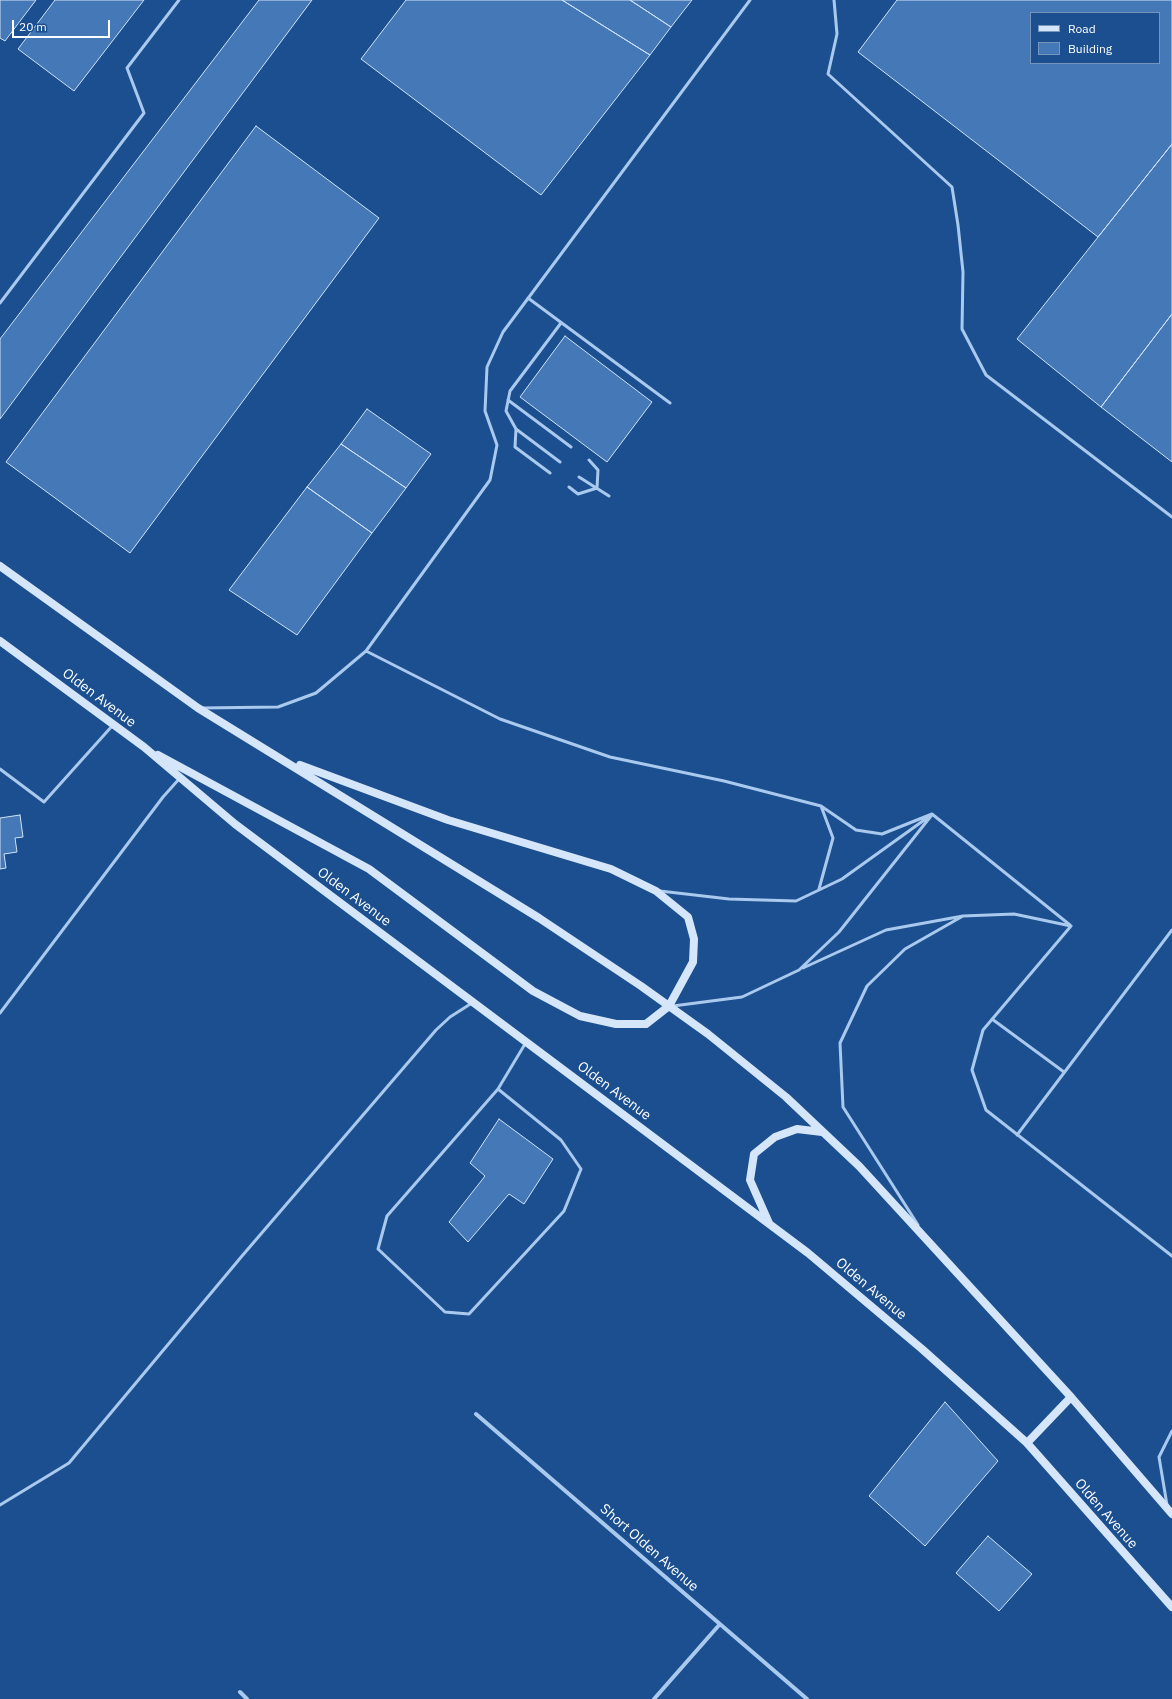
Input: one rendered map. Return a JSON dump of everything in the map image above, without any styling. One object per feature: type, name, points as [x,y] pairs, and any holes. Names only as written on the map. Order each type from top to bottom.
[{"type":"main road","points":[[0,566],[198,708],[539,918],[708,1034],[786,1097],[859,1166],[1071,1396],[1170,1512]]},
{"type":"main road","name":"Olden Avenue","points":[[0,641],[144,747],[236,824],[808,1253],[922,1349],[1027,1443],[1172,1607]]},
{"type":"main road","points":[[144,747],[369,870],[533,991],[580,1016],[616,1024],[646,1024],[669,1006],[692,962],[694,938],[688,917],[656,891],[610,869],[448,820],[281,759]]},
{"type":"main road","points":[[770,1224],[750,1180],[754,1154],[775,1137],[797,1129],[822,1132]]},
{"type":"main road","points":[[1027,1443],[1071,1396]]},
{"type":"street","name":"Short Olden Avenue","points":[[476,1414],[807,1699]]},
{"type":"street","points":[[654,1699],[720,1624]]},
{"type":"street","points":[[240,1692],[247,1699]]},
{"type":"lane","points":[[0,303],[144,113],[127,68],[179,0]]},
{"type":"lane","points":[[198,708],[278,707],[316,693],[366,651],[490,480],[497,445],[485,411],[487,367],[503,332],[750,0]]},
{"type":"lane","points":[[834,0],[837,34],[828,74],[952,187],[963,272],[962,330],[986,375],[1172,517]]},
{"type":"lane","points":[[528,298],[670,403]]},
{"type":"lane","points":[[560,462],[516,429],[506,411],[510,391],[561,322]]},
{"type":"lane","points":[[508,400],[571,447]]},
{"type":"lane","points":[[516,429],[515,447],[550,473]]},
{"type":"lane","points":[[589,460],[598,470],[597,488]]},
{"type":"lane","points":[[579,477],[609,496]]},
{"type":"lane","points":[[569,487],[578,494],[597,488]]},
{"type":"lane","points":[[366,651],[500,718],[610,757],[724,781],[821,806],[856,830],[882,834],[932,814]]},
{"type":"lane","points":[[0,769],[44,802],[114,725]]},
{"type":"lane","points":[[0,1013],[162,797],[180,778]]},
{"type":"lane","points":[[819,889],[833,838],[821,806]]},
{"type":"lane","points":[[656,891],[730,899],[796,900],[842,878],[932,814]]},
{"type":"lane","points":[[932,814],[1071,926]]},
{"type":"lane","points":[[799,970],[839,932],[932,814]]},
{"type":"lane","points":[[669,1006],[742,998],[886,930],[963,916],[1014,914],[1071,926]]},
{"type":"lane","points":[[927,1240],[843,1107],[840,1043],[868,986],[905,948],[963,916]]},
{"type":"lane","points":[[1071,926],[983,1030],[972,1070],[986,1110],[1172,1256]]},
{"type":"lane","points":[[1017,1135],[1172,930]]},
{"type":"lane","points":[[0,1505],[69,1463],[242,1256],[436,1030],[450,1017],[474,1002]]},
{"type":"lane","points":[[992,1019],[1064,1072]]},
{"type":"lane","points":[[498,1089],[561,1140],[581,1169],[564,1210],[469,1314],[445,1312],[378,1249],[387,1216],[498,1089],[526,1042]]},
{"type":"lane","points":[[1170,1512],[1160,1457],[1172,1431]]},
{"type":"building","points":[[0,0],[36,0],[5,41],[0,38]]},
{"type":"building","points":[[55,0],[144,0],[74,91],[18,49]]},
{"type":"building","points":[[259,0],[312,0],[0,419],[0,339]]},
{"type":"building","points":[[406,0],[562,0],[650,55],[541,195],[361,59]]},
{"type":"building","points":[[562,0],[630,0],[671,27],[650,55]]},
{"type":"building","points":[[630,0],[692,0],[671,27]]},
{"type":"building","points":[[897,0],[1172,0],[1172,144],[1098,237],[858,52]]},
{"type":"building","points":[[256,126],[379,218],[130,553],[6,462]]},
{"type":"building","points":[[1172,144],[1172,314],[1101,407],[1017,339]]},
{"type":"building","points":[[1172,314],[1172,462],[1101,407]]},
{"type":"building","points":[[565,336],[652,402],[607,462],[520,397]]},
{"type":"building","points":[[367,409],[431,454],[406,488],[341,444]]},
{"type":"building","points":[[341,444],[406,488],[372,533],[307,487]]},
{"type":"building","points":[[307,487],[372,533],[297,635],[229,590]]},
{"type":"building","points":[[20,815],[23,837],[15,838],[17,852],[4,854],[6,868],[0,869],[0,818]]},
{"type":"building","points":[[499,1119],[553,1159],[524,1204],[509,1194],[468,1242],[449,1222],[485,1176],[470,1163]]},
{"type":"building","points":[[945,1402],[998,1461],[925,1546],[869,1496]]},
{"type":"building","points":[[988,1536],[1032,1574],[999,1611],[956,1573]]}]
